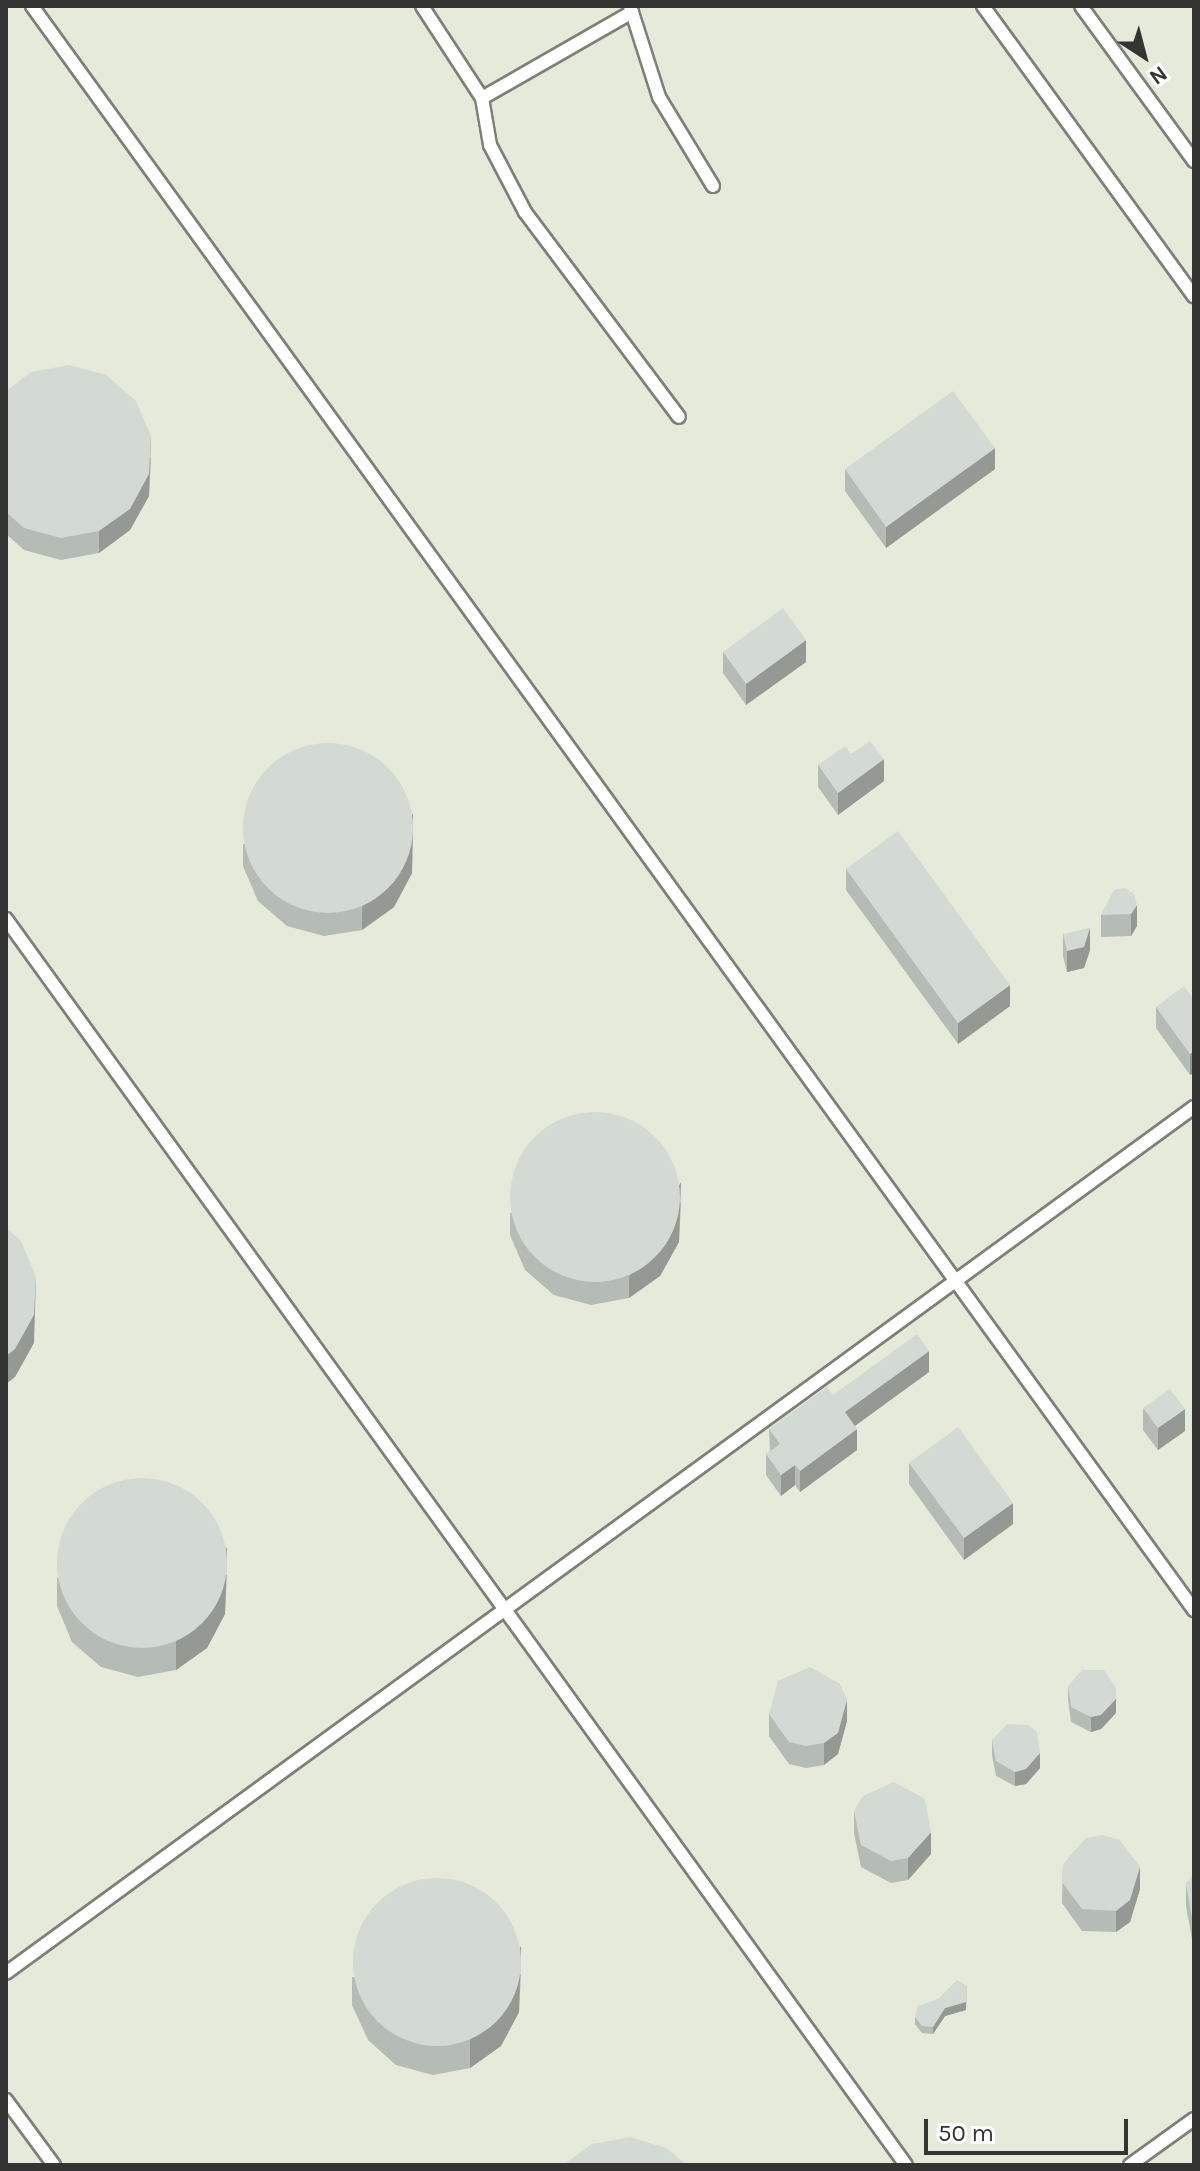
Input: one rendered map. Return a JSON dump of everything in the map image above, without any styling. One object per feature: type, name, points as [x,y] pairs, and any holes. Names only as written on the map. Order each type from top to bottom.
[{"type":"lane","points":[[32,6],[1194,1610]]},
{"type":"lane","points":[[422,6],[482,98],[490,145],[525,212],[679,417]]},
{"type":"lane","points":[[983,6],[1194,296]]},
{"type":"lane","points":[[1081,6],[1194,161]]},
{"type":"lane","points":[[482,98],[631,9],[643,61],[659,97],[713,186]]},
{"type":"lane","points":[[6,919],[906,2165]]},
{"type":"lane","points":[[6,1973],[506,1612],[954,1279],[1194,1107]]},
{"type":"lane","points":[[6,2100],[54,2165]]},
{"type":"lane","points":[[1130,2165],[1194,2119]]},
{"type":"shaded area","points":[[6,6],[1194,6],[1194,2165],[6,2165]]},
{"type":"building","points":[[69,365],[106,375],[136,401],[151,436],[149,474],[130,509],[99,531],[61,538],[24,528],[6,512],[6,391],[31,372]]},
{"type":"building","points":[[953,391],[995,448],[886,527],[845,469]]},
{"type":"building","points":[[783,608],[806,640],[746,684],[723,652]]},
{"type":"building","points":[[870,741],[884,759],[838,793],[818,765],[845,746],[851,754]]},
{"type":"building","points":[[328,743],[361,749],[388,768],[407,795],[413,828],[407,861],[388,888],[361,907],[328,913],[295,907],[268,888],[249,861],[243,828],[249,795],[268,768],[295,749]]},
{"type":"building","points":[[898,831],[1010,985],[958,1023],[846,869]]},
{"type":"building","points":[[1125,888],[1134,894],[1137,905],[1131,914],[1101,915],[1114,890]]},
{"type":"building","points":[[1090,928],[1084,947],[1067,951],[1063,934]]},
{"type":"building","points":[[1184,986],[1194,1000],[1194,1051],[1190,1054],[1156,1007]]},
{"type":"building","points":[[595,1112],[628,1118],[655,1137],[674,1164],[680,1197],[674,1230],[655,1257],[628,1276],[595,1282],[562,1276],[535,1257],[516,1230],[510,1197],[516,1164],[535,1137],[562,1118]]},
{"type":"building","points":[[6,1228],[21,1241],[36,1277],[34,1315],[15,1349],[6,1356]]},
{"type":"building","points":[[917,1334],[929,1351],[845,1412],[857,1429],[800,1471],[795,1465],[781,1475],[766,1454],[780,1444],[769,1429],[827,1387],[833,1395]]},
{"type":"building","points":[[1170,1389],[1185,1409],[1158,1428],[1143,1408]]},
{"type":"building","points":[[958,1427],[1013,1503],[964,1538],[909,1463]]},
{"type":"building","points":[[142,1478],[175,1484],[202,1503],[221,1530],[227,1563],[221,1596],[202,1623],[175,1642],[142,1648],[109,1642],[82,1623],[63,1596],[57,1563],[63,1530],[82,1503],[109,1484]]},
{"type":"building","points":[[810,1667],[840,1684],[847,1700],[838,1733],[824,1743],[806,1746],[789,1742],[769,1714],[778,1681]]},
{"type":"building","points":[[1082,1670],[1104,1670],[1116,1688],[1116,1699],[1101,1715],[1091,1717],[1071,1707],[1068,1686]]},
{"type":"building","points":[[1007,1724],[1028,1725],[1037,1732],[1040,1753],[1026,1769],[1015,1772],[996,1761],[992,1740]]},
{"type":"building","points":[[894,1782],[925,1799],[931,1832],[908,1858],[891,1861],[861,1845],[854,1811],[863,1796]]},
{"type":"building","points":[[1103,1835],[1120,1840],[1140,1867],[1130,1900],[1116,1911],[1082,1909],[1062,1882],[1063,1864],[1086,1838]]},
{"type":"building","points":[[1194,1875],[1194,1919],[1186,1884]]},
{"type":"building","points":[[437,1878],[469,1884],[497,1902],[515,1930],[521,1962],[515,1994],[497,2022],[469,2040],[437,2046],[405,2040],[377,2022],[359,1994],[353,1962],[359,1930],[377,1902],[405,1884]]},
{"type":"building","points":[[957,1980],[967,1986],[966,2002],[945,2008],[933,2027],[922,2026],[915,2017],[918,2006],[938,1999]]},
{"type":"building","points":[[630,2137],[666,2148],[687,2165],[563,2165],[592,2144]]}]
